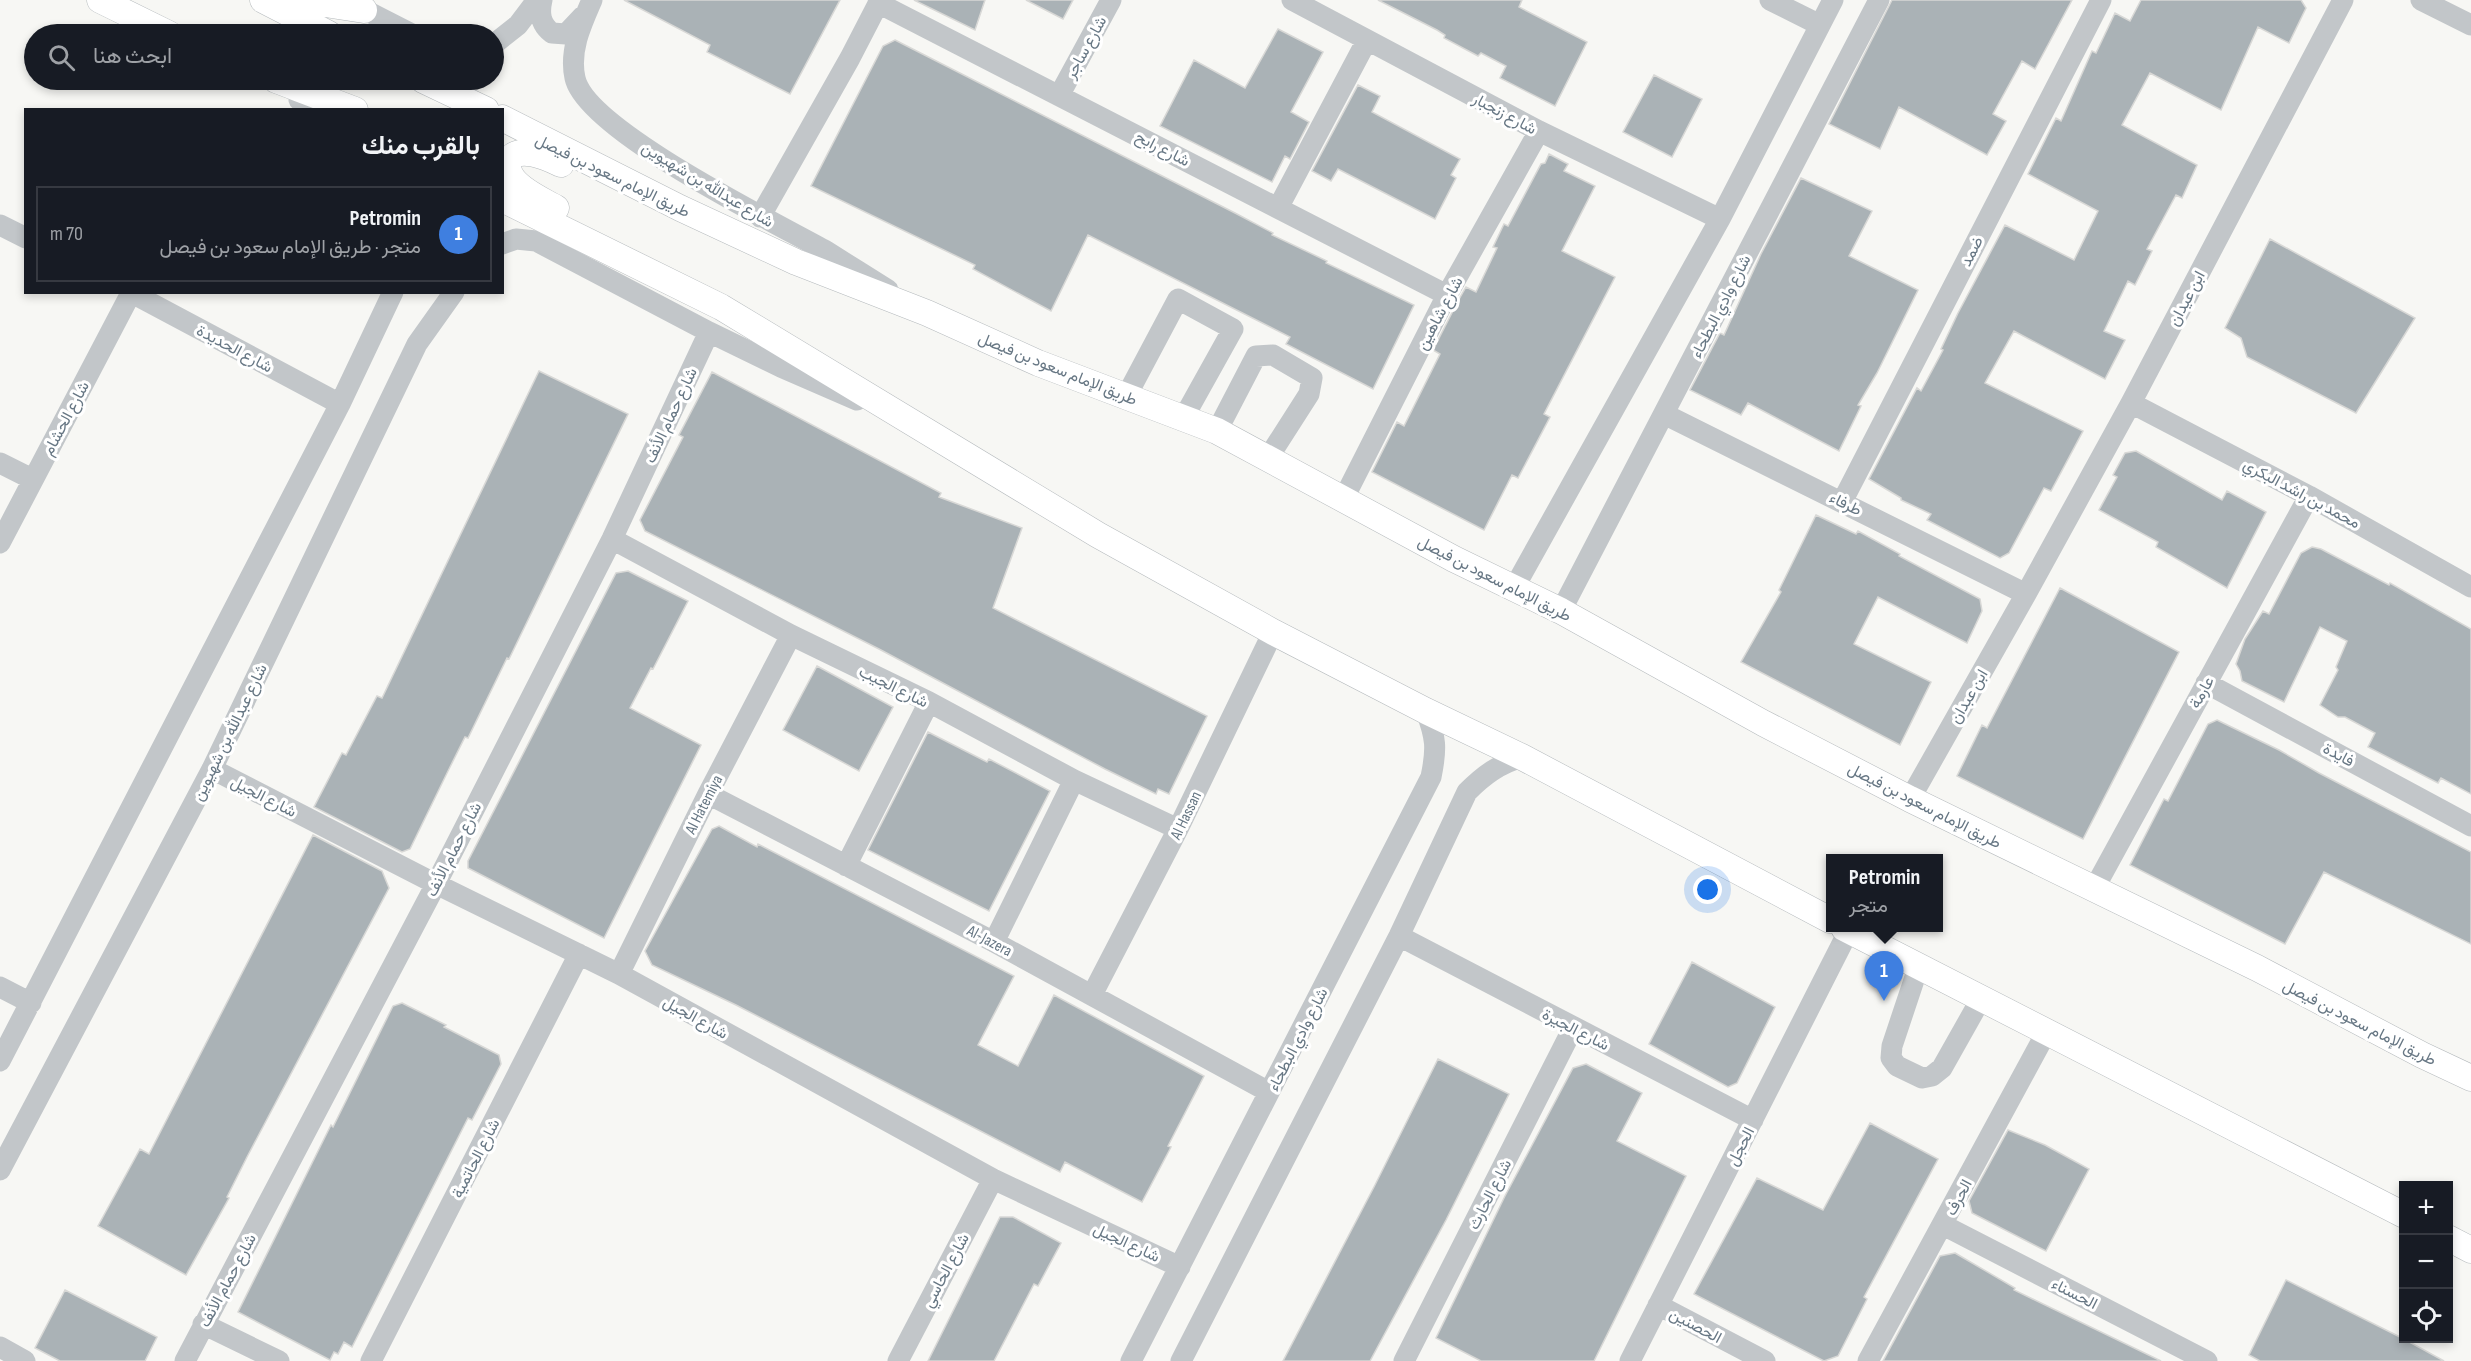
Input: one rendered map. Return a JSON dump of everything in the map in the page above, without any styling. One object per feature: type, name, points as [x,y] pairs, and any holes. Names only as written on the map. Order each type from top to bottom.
[{"type":"main road","points":[[100,0],[149,24]]},
{"type":"main road","points":[[263,0],[309,24]]},
{"type":"main road","points":[[299,0],[354,5]]},
{"type":"main road","points":[[280,90],[311,106]]},
{"type":"main road","points":[[302,90],[350,108]]},
{"type":"main road","points":[[417,90],[443,108]]},
{"type":"main road","points":[[444,90],[482,108]]},
{"type":"main road","name":"طريق الإمام سعود بن فيصل","points":[[504,119],[680,208],[796,262],[927,314],[1038,363],[1126,394],[1217,431],[1344,498],[1454,560],[1562,611],[1753,718],[1910,798],[2257,968],[2422,1055],[2471,1078]]},
{"type":"main road","points":[[672,283],[528,192],[514,180],[508,170],[509,161],[514,156],[525,152],[541,155],[626,194],[680,208]]},
{"type":"main road","points":[[504,200],[721,307],[1098,535],[1273,632],[1426,711],[1522,757],[1826,918]]},
{"type":"main road","points":[[1853,932],[2399,1213]]},
{"type":"main road","points":[[2453,1241],[2471,1250]]},
{"type":"street","points":[[540,0],[539,11],[542,23],[552,33],[566,34],[590,6]]},
{"type":"street","points":[[504,36],[518,25],[540,0]]},
{"type":"street","name":"شارع ساجر","points":[[1060,94],[1111,0]]},
{"type":"street","name":"شارع زنجبار","points":[[1292,0],[1539,131],[1720,219]]},
{"type":"street","points":[[1770,0],[1820,25]]},
{"type":"street","points":[[1514,588],[1720,219],[1833,0]]},
{"type":"street","name":"شارع وادي البطحاء","points":[[1562,611],[1879,0]]},
{"type":"street","name":"ضمد","points":[[1842,502],[2101,0]]},
{"type":"street","name":"ابن عيدان","points":[[2026,594],[2131,403],[2343,0]]},
{"type":"street","points":[[2421,0],[2471,25]]},
{"type":"street","points":[[760,217],[850,58],[879,1]]},
{"type":"street","name":"شارع رابح","points":[[879,1],[1447,295]]},
{"type":"street","points":[[354,5],[392,24]]},
{"type":"street","name":"شارع عبدالله بن شهيوين","points":[[590,6],[580,28],[573,56],[575,80],[585,98],[602,115],[633,139],[760,217],[826,251],[927,314]]},
{"type":"street","points":[[1278,208],[1367,40]]},
{"type":"street","name":"شارع شاهين","points":[[1344,498],[1447,295],[1539,131]]},
{"type":"street","points":[[0,225],[24,237]]},
{"type":"street","points":[[504,243],[516,239],[536,241],[709,332],[781,367],[918,426]]},
{"type":"street","name":"شارع الحشام","points":[[0,543],[129,294]]},
{"type":"street","name":"شارع الحديدة","points":[[132,294],[340,404]]},
{"type":"street","points":[[0,1060],[340,404],[392,294]]},
{"type":"street","points":[[428,328],[441,294]]},
{"type":"street","name":"شارع عبدالله بن شهيوين","points":[[0,1170],[212,770],[417,344],[453,294]]},
{"type":"street","points":[[1126,394],[1178,299],[1233,329],[1184,417]]},
{"type":"street","name":"شارع حمام الأنف","points":[[185,1361],[436,884],[612,539],[709,332]]},
{"type":"street","points":[[1217,431],[1256,356],[1273,355],[1312,378],[1309,394],[1268,458]]},
{"type":"street","name":"محمد بن راشد البكري","points":[[2131,403],[2309,496],[2471,587]]},
{"type":"street","name":"طرفاء","points":[[1664,414],[2026,594]]},
{"type":"street","points":[[0,463],[32,479]]},
{"type":"street","name":"عارمة","points":[[2094,889],[2309,496]]},
{"type":"street","name":"شارع الجيب","points":[[612,539],[791,635],[929,702],[1074,780],[1178,829]]},
{"type":"street","name":"ابن عبدان","points":[[1910,798],[2026,594]]},
{"type":"street","name":"Al Hassan","points":[[1092,995],[1178,829],[1273,632]]},
{"type":"street","name":"Al Hatemiya","points":[[619,974],[708,794],[791,635]]},
{"type":"street","name":"فايدة","points":[[2206,683],[2471,826]]},
{"type":"street","points":[[846,866],[929,702]]},
{"type":"street","name":"شارع وادي البطحاء","points":[[1131,1361],[1431,777],[1437,752],[1434,732],[1426,711]]},
{"type":"street","points":[[1181,1361],[1399,936],[1467,792],[1485,774],[1503,763],[1522,757]]},
{"type":"street","name":"شارع الجيل","points":[[212,770],[619,974],[993,1179],[1179,1267]]},
{"type":"street","points":[[994,942],[1074,780]]},
{"type":"street","name":"Al-Jazera","points":[[708,794],[994,942],[1269,1092]]},
{"type":"street","name":"الحجل","points":[[1630,1361],[1753,1120],[1838,932]]},
{"type":"street","name":"شارع الجيرة","points":[[1399,936],[1753,1120]]},
{"type":"street","name":"شارع الحاتمية","points":[[371,1361],[579,954]]},
{"type":"street","points":[[1919,965],[1892,1046],[1891,1058],[1897,1066],[1922,1078],[1932,1076],[1942,1068],[1982,997]]},
{"type":"street","points":[[0,987],[31,1003]]},
{"type":"street","name":"شارع الحارث","points":[[1404,1361],[1573,1028]]},
{"type":"street","name":"الحرف","points":[[1868,1361],[2047,1031]]},
{"type":"street","name":"شارع الحاسي","points":[[898,1361],[993,1179]]},
{"type":"street","name":"الحسناء","points":[[1943,1225],[2206,1361]]},
{"type":"street","name":"الحصنين","points":[[1658,1305],[1765,1361]]},
{"type":"street","points":[[203,1324],[279,1361]]},
{"type":"street","points":[[0,1347],[25,1361]]},
{"type":"building","points":[[624,0],[840,0],[790,94],[707,52],[710,45]]},
{"type":"building","points":[[914,0],[985,0],[975,30]]},
{"type":"building","points":[[1026,0],[1073,0],[1063,19]]},
{"type":"building","points":[[1378,0],[1522,0],[1519,7],[1587,42],[1555,106],[1500,78],[1506,66],[1481,53],[1478,56],[1444,38],[1445,35],[1437,30]]},
{"type":"building","points":[[1892,0],[2072,0],[2035,69],[2022,61],[1993,114],[2006,121],[1987,155],[1899,107],[1880,149],[1829,124]]},
{"type":"building","points":[[2141,0],[2301,0],[2306,8],[2289,43],[2258,27],[2221,110],[2150,73],[2122,125],[2197,165],[2182,198],[2176,195],[2147,249],[2152,251],[2135,285],[2128,281],[2104,331],[2125,340],[2105,379],[2014,331],[1985,383],[2083,431],[2051,491],[2044,488],[2009,553],[2000,558],[1927,520],[1931,514],[1901,500],[1869,479],[1917,388],[1921,391],[1943,350],[1941,349],[1958,313],[2005,225],[2074,260],[2098,211],[2028,174],[2056,118],[2061,121],[2092,51],[2096,53],[2115,13],[2130,21]]},
{"type":"building","points":[[1278,29],[1323,52],[1291,112],[1309,122],[1290,159],[1285,156],[1272,182],[1160,126],[1194,60],[1245,88]]},
{"type":"building","points":[[895,40],[1235,213],[1273,233],[1272,235],[1327,261],[1326,263],[1414,305],[1373,389],[1286,344],[1290,337],[1088,235],[1051,311],[973,269],[975,265],[811,186],[883,46]]},
{"type":"building","points":[[1654,75],[1702,99],[1672,157],[1623,132]]},
{"type":"building","points":[[1358,85],[1380,96],[1372,112],[1460,159],[1451,175],[1456,178],[1435,219],[1338,169],[1331,181],[1312,171]]},
{"type":"building","points":[[1549,154],[1568,164],[1564,171],[1595,186],[1562,251],[1615,277],[1544,414],[1550,417],[1518,478],[1512,475],[1484,530],[1372,472],[1397,422],[1404,426],[1440,354],[1433,350],[1458,301],[1466,287],[1476,292],[1497,248],[1493,247],[1504,224],[1508,226],[1541,164],[1545,163]]},
{"type":"building","points":[[1801,178],[1872,211],[1849,256],[1918,290],[1877,373],[1858,405],[1861,406],[1839,451],[1748,403],[1741,415],[1690,390],[1720,333],[1724,335],[1761,254]]},
{"type":"building","points":[[2270,239],[2415,318],[2356,413],[2247,357],[2241,338],[2225,328]]},
{"type":"building","points":[[539,371],[628,414],[509,659],[507,658],[468,738],[465,737],[410,849],[402,852],[314,807],[342,753],[346,755],[377,696],[382,698]]},
{"type":"building","points":[[712,372],[941,493],[939,497],[1022,528],[993,608],[1207,716],[1169,794],[1158,789],[1156,794],[1105,769],[879,649],[645,531],[640,520],[683,437],[679,435]]},
{"type":"building","points":[[2136,451],[2222,500],[2227,491],[2266,512],[2227,588],[2156,547],[2158,542],[2099,510],[2117,477],[2113,475],[2125,453]]},
{"type":"building","points":[[1816,515],[1856,534],[1858,531],[1900,554],[1899,556],[1980,599],[1982,611],[1967,643],[1878,597],[1854,644],[1931,682],[1900,745],[1741,662],[1781,592],[1779,590]]},
{"type":"building","points":[[2312,547],[2321,549],[2389,585],[2390,583],[2471,629],[2471,794],[2441,778],[2438,783],[2368,747],[2375,733],[2345,717],[2338,717],[2320,705],[2338,670],[2336,667],[2347,641],[2320,627],[2284,702],[2242,681],[2236,664],[2245,639],[2263,611],[2269,614],[2301,553]]},
{"type":"building","points":[[628,571],[688,601],[630,708],[701,745],[604,938],[468,868],[468,861],[616,573]]},
{"type":"building","points":[[2060,588],[2179,652],[2083,839],[1957,776],[1982,725],[1987,728]]},
{"type":"building","points":[[817,666],[893,707],[859,771],[783,730]]},
{"type":"building","points":[[2217,720],[2279,750],[2471,852],[2471,944],[2324,872],[2285,944],[2130,865],[2164,799],[2168,801],[2208,724]]},
{"type":"building","points":[[928,732],[987,762],[989,759],[1050,791],[989,911],[868,850]]},
{"type":"building","points":[[719,826],[1014,976],[978,1045],[1018,1066],[1054,995],[1204,1076],[1142,1202],[1065,1162],[1060,1172],[736,1005],[652,965],[645,951],[712,829]]},
{"type":"building","points":[[313,835],[382,871],[389,888],[247,1157],[227,1197],[229,1198],[186,1275],[98,1226],[140,1149],[149,1154]]},
{"type":"building","points":[[1692,962],[1775,1007],[1737,1083],[1728,1087],[1649,1044]]},
{"type":"building","points":[[402,1003],[499,1055],[501,1064],[472,1120],[468,1118],[352,1347],[344,1342],[338,1354],[334,1352],[330,1360],[238,1312],[393,1006]]},
{"type":"building","points":[[1438,1059],[1509,1094],[1446,1220],[1370,1361],[1283,1361],[1375,1185]]},
{"type":"building","points":[[1586,1064],[1642,1093],[1617,1141],[1686,1176],[1594,1361],[1481,1361],[1436,1338],[1505,1196],[1573,1068]]},
{"type":"building","points":[[1870,1123],[1938,1159],[1864,1297],[1867,1299],[1838,1356],[1824,1361],[1694,1294],[1757,1178],[1823,1210]]},
{"type":"building","points":[[2008,1130],[2045,1145],[2089,1169],[2046,1251],[1972,1213],[1969,1201]]},
{"type":"building","points":[[1000,1217],[1013,1217],[1061,1243],[1038,1286],[1034,1284],[994,1361],[928,1361]]},
{"type":"building","points":[[1955,1253],[2015,1288],[2014,1290],[2161,1361],[1883,1361],[1940,1256]]},
{"type":"building","points":[[2286,1280],[2399,1336],[2399,1343],[2411,1343],[2444,1361],[2260,1361],[2249,1355]]},
{"type":"building","points":[[65,1290],[157,1337],[145,1361],[60,1361],[35,1348]]},
{"type":"place","name":"Petromin","points":[[1884,1001]]}]
